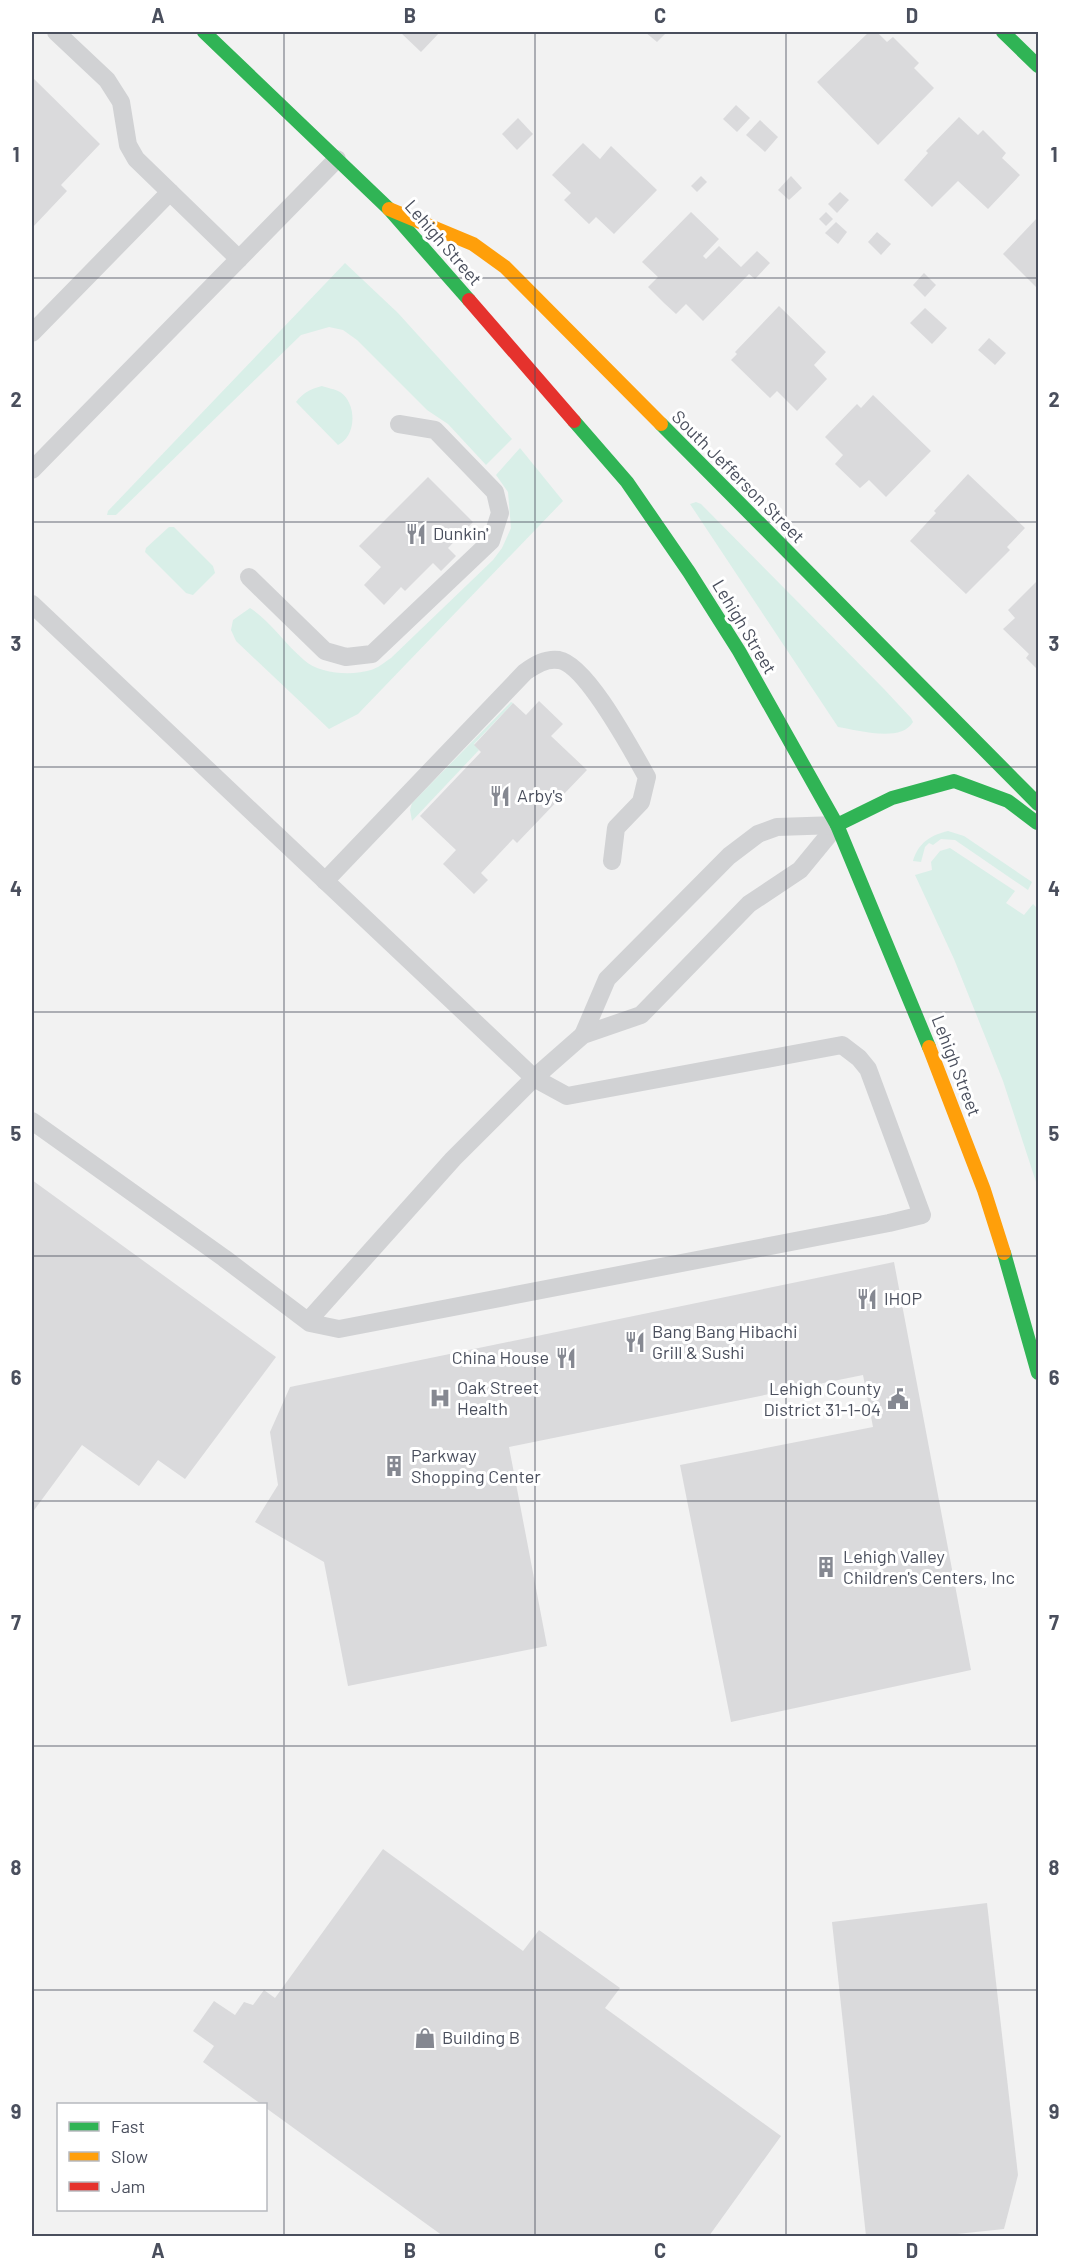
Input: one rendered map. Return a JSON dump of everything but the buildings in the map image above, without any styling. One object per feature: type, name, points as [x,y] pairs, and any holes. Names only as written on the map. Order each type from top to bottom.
[{"type":"main road","name":"Lehigh Street","points":[[204,32],[389,209],[627,482],[689,572],[739,651],[837,825],[920,1023],[984,1190],[1015,1286],[1038,1373]]},
{"type":"main road","points":[[1003,32],[1038,66]]},
{"type":"main road","name":"South Jefferson Street","points":[[389,209],[474,244],[505,267],[1038,804]]},
{"type":"main road","points":[[837,825],[892,798],[954,780],[1008,801],[1038,824]]},
{"type":"lane","points":[[56,32],[107,80],[121,102],[128,145],[136,159],[239,259]]},
{"type":"lane","points":[[32,470],[337,159]]},
{"type":"lane","points":[[32,333],[170,192]]},
{"type":"lane","points":[[249,577],[325,651],[346,657],[372,654],[492,541],[500,513],[495,492],[435,430],[399,424]]},
{"type":"lane","points":[[32,604],[534,1078],[567,1096],[842,1045],[859,1058],[868,1069],[922,1215],[339,1329],[310,1323],[224,1258],[32,1121]]},
{"type":"lane","points":[[325,881],[525,672],[541,662],[560,660],[574,668],[593,688],[646,777],[641,802],[616,828],[612,861]]},
{"type":"lane","points":[[583,1035],[607,979],[729,856],[758,834],[777,827],[837,825]]},
{"type":"lane","points":[[308,1321],[453,1159],[534,1078],[583,1035],[641,1015],[749,904],[800,870],[837,825]]},
{"type":"green space","points":[[345,263],[398,313],[512,439],[486,465],[448,424],[427,410],[357,340],[343,330],[329,327],[301,335],[116,515],[107,515],[108,511]]},
{"type":"green space","points":[[322,386],[336,390],[346,397],[352,411],[349,434],[338,445],[296,402],[307,392]]},
{"type":"green space","points":[[520,448],[563,501],[358,714],[329,729],[236,641],[231,630],[233,620],[250,608],[310,665],[327,671],[355,673],[371,670],[381,665],[493,560],[502,548],[511,528],[508,492],[496,475]]},
{"type":"green space","points":[[696,502],[701,504],[884,689],[911,718],[913,722],[907,728],[889,734],[838,727],[690,504]]},
{"type":"green space","points":[[169,527],[174,527],[213,566],[215,573],[193,595],[186,593],[145,552],[146,548]]},
{"type":"green space","points":[[511,702],[513,703],[474,744],[479,750],[412,821],[410,810],[412,803]]},
{"type":"green space","points":[[948,831],[964,836],[1032,882],[1028,890],[955,840],[941,839],[933,845],[929,843],[925,847],[921,862],[913,861],[918,849],[926,841]]},
{"type":"green space","points":[[950,848],[1015,891],[1006,903],[1024,915],[1033,904],[1038,909],[1038,1188],[1003,1081],[954,959],[915,875],[932,870],[931,862],[940,851]]},
{"type":"traffic: fast","points":[[204,32],[389,209],[469,300]]},
{"type":"traffic: fast","points":[[1003,32],[1038,66]]},
{"type":"traffic: fast","points":[[574,421],[627,482],[689,572],[739,651],[837,825],[929,1047]]},
{"type":"traffic: fast","points":[[661,424],[1038,804]]},
{"type":"traffic: fast","points":[[837,825],[892,798],[954,781],[1008,801],[1037,823]]},
{"type":"traffic: fast","points":[[1004,1253],[1038,1373]]},
{"type":"traffic: slow","points":[[389,209],[473,244],[505,267],[661,424]]},
{"type":"traffic: slow","points":[[929,1047],[984,1190],[1004,1253]]},
{"type":"traffic: jam","points":[[469,300],[574,421]]},
{"type":"place","name":"Dunkin'","points":[[416,534]]},
{"type":"place","name":"Arby's","points":[[500,796]]},
{"type":"place","name":"IHOP","points":[[867,1299]]},
{"type":"place","name":"Bang Bang Hibachi Grill & Sushi","points":[[635,1342]]},
{"type":"place","name":"China House","points":[[566,1358]]},
{"type":"place","name":"Oak Street Health","points":[[440,1398]]},
{"type":"place","name":"Lehigh County District 31-1-04","points":[[898,1399]]},
{"type":"place","name":"Parkway Shopping Center","points":[[394,1466]]},
{"type":"place","name":"Lehigh Valley Children's Centers, Inc","points":[[826,1567]]},
{"type":"place","name":"Building B","points":[[425,2038]]}]
